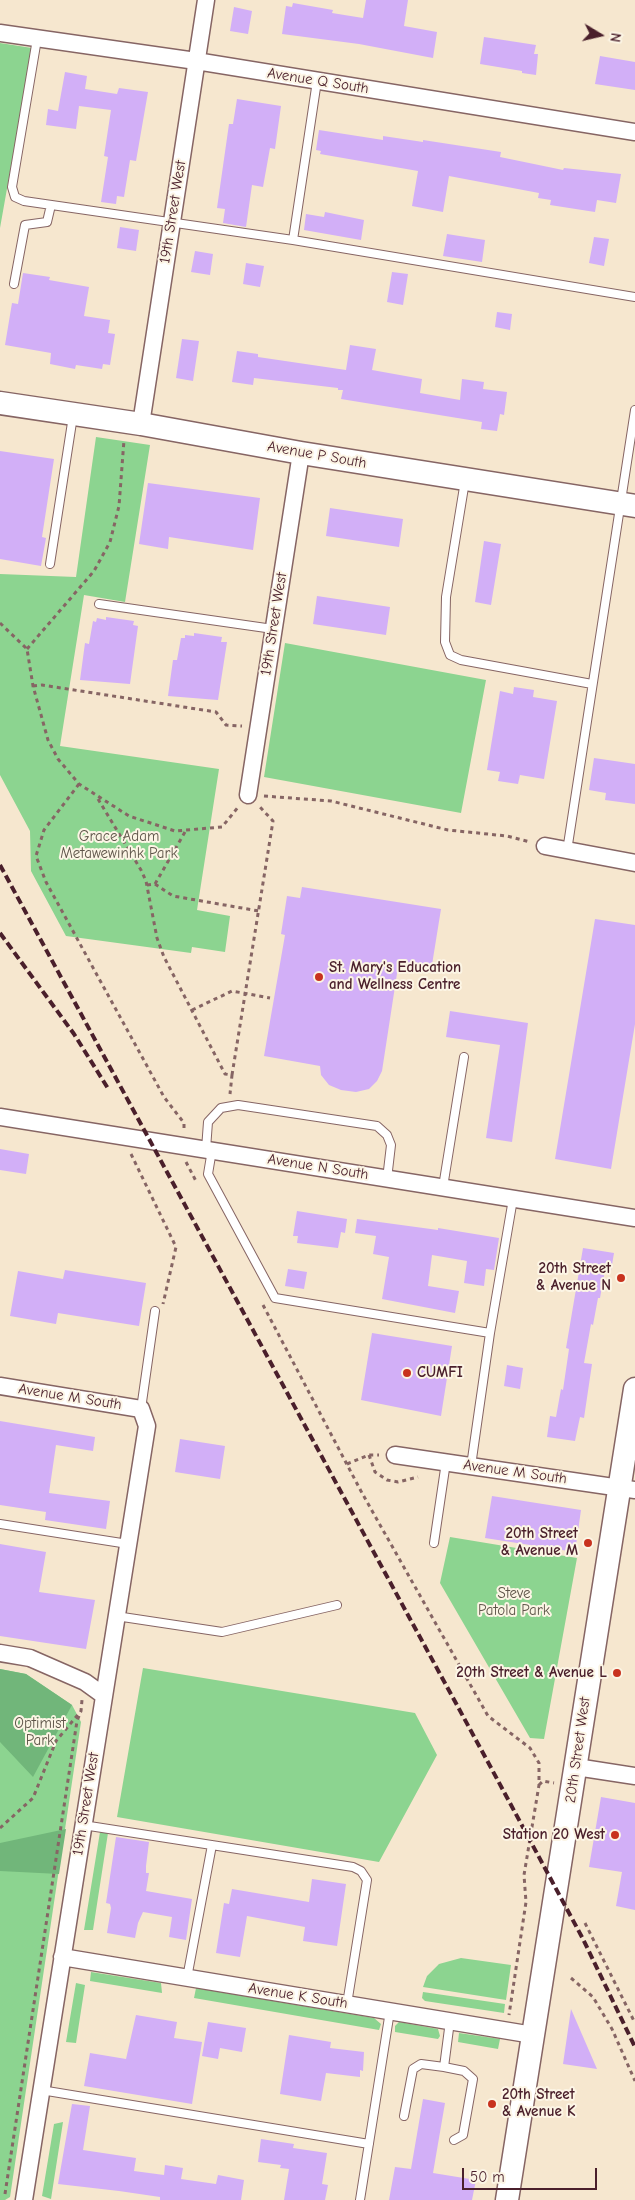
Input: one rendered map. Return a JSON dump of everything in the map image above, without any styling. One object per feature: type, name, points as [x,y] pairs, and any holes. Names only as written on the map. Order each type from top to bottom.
[{"type":"main road","name":"Avenue P South","points":[[0,403],[133,423],[301,453],[628,505]]},
{"type":"main road","name":"20th Street West","points":[[508,2200],[576,1767],[627,1489],[635,1389]]},
{"type":"street","name":"19th Street West","points":[[133,423],[171,222],[206,0]]},
{"type":"street","name":"Avenue Q South","points":[[0,33],[196,61],[635,132]]},
{"type":"street","name":"19th Street West","points":[[248,795],[301,453]]},
{"type":"street","points":[[545,846],[635,863]]},
{"type":"street","name":"Avenue N South","points":[[0,1117],[635,1218]]},
{"type":"street","name":"Avenue M South","points":[[0,1386],[141,1409]]},
{"type":"street","name":"19th Street West","points":[[24,2200],[147,1426],[141,1409]]},
{"type":"street","name":"Avenue M South","points":[[395,1454],[627,1489]]},
{"type":"street","points":[[0,1653],[30,1658],[84,1682],[103,1695]]},
{"type":"street","points":[[576,1767],[635,1776]]},
{"type":"street","name":"Avenue K South","points":[[62,1957],[533,2035]]},
{"type":"lane","points":[[37,39],[12,187],[15,197],[24,201],[293,240],[635,298]]},
{"type":"lane","points":[[293,240],[316,81]]},
{"type":"lane","points":[[14,284],[25,225],[47,222],[51,205]]},
{"type":"lane","points":[[566,851],[592,684],[628,505],[635,410]]},
{"type":"lane","points":[[50,564],[74,414]]},
{"type":"lane","points":[[465,479],[446,597],[445,642],[450,655],[461,660],[592,684]]},
{"type":"lane","points":[[99,604],[273,629]]},
{"type":"lane","points":[[443,1187],[464,1057]]},
{"type":"lane","points":[[387,1179],[392,1145],[387,1135],[377,1126],[238,1105],[221,1108],[208,1122],[208,1174],[275,1298],[490,1333]]},
{"type":"lane","points":[[471,1466],[490,1333],[513,1199]]},
{"type":"lane","points":[[141,1409],[159,1311]]},
{"type":"lane","points":[[434,1544],[446,1462]]},
{"type":"lane","points":[[0,1524],[128,1544]]},
{"type":"lane","points":[[116,1616],[222,1632],[337,1606]]},
{"type":"lane","points":[[83,1825],[353,1867],[361,1871],[367,1880],[347,2004]]},
{"type":"lane","points":[[187,1978],[212,1845]]},
{"type":"lane","points":[[360,2200],[390,2011]]},
{"type":"lane","points":[[444,2067],[450,2021]]},
{"type":"lane","points":[[404,2116],[414,2069],[421,2064],[464,2070],[473,2079],[463,2135],[454,2140]]},
{"type":"lane","points":[[41,2090],[369,2144]]},
{"type":"path","points":[[27,649],[94,571],[110,542],[119,506],[133,423]]},
{"type":"path","points":[[0,623],[27,649],[33,686],[48,740],[58,759],[80,784],[98,797],[129,816],[185,832],[222,827],[248,795]]},
{"type":"path","points":[[33,686],[42,685],[216,712],[226,724],[258,728]]},
{"type":"path","points":[[248,795],[331,801],[448,830],[514,838]]},
{"type":"path","points":[[228,1107],[273,821],[248,795]]},
{"type":"path","points":[[98,797],[141,870],[147,885],[157,938],[164,957],[225,1074],[232,1075]]},
{"type":"path","points":[[154,884],[185,832]]},
{"type":"path","points":[[147,885],[154,884],[173,896],[258,911]]},
{"type":"path","points":[[192,1010],[232,991],[270,998]]},
{"type":"path","points":[[122,1136],[176,1247],[159,1311]]},
{"type":"path","points":[[347,1464],[370,1455],[375,1472],[387,1480],[398,1482],[420,1476]]},
{"type":"path","points":[[5,2194],[84,1682]]},
{"type":"path","points":[[0,1828],[33,1798],[56,1742],[81,1711]]},
{"type":"path","points":[[506,2030],[526,1902],[524,1875],[539,1785]]},
{"type":"path","points":[[585,1923],[635,2023]]},
{"type":"path","points":[[571,1978],[593,1997],[612,2028],[635,2081]]},
{"type":"green space","points":[[0,43],[32,48],[0,228]]},
{"type":"green space","name":"Grace Adam Metawewinhk Park","points":[[96,437],[150,445],[125,602],[84,595],[60,746],[219,769],[197,910],[230,916],[225,952],[192,947],[191,953],[66,936],[31,871],[30,831],[0,775],[0,574],[76,577]]},
{"type":"green space","points":[[285,643],[486,680],[461,813],[264,777]]},
{"type":"green space","name":"Steve Patola Park","points":[[450,1537],[577,1558],[544,1739],[530,1738],[440,1583]]},
{"type":"green space","points":[[143,1668],[415,1713],[437,1755],[379,1862],[117,1817]]},
{"type":"green space","name":"Optimist Park","points":[[0,1669],[26,1674],[72,1705],[81,1722],[10,2197],[5,2200],[0,2200]]},
{"type":"green space","points":[[0,1669],[26,1674],[72,1705],[33,1777],[0,1742]]},
{"type":"green space","points":[[66,1829],[59,1874],[0,1871],[0,1843]]},
{"type":"green space","points":[[100,1832],[108,1833],[93,1930],[84,1930]]},
{"type":"green space","points":[[461,1958],[511,1965],[506,2000],[423,1987],[427,1976],[439,1964]]},
{"type":"green space","points":[[91,1972],[161,1983],[162,1993],[90,1981]]},
{"type":"green space","points":[[76,1983],[85,1985],[76,2043],[66,2042]]},
{"type":"green space","points":[[196,1988],[374,2018],[381,2024],[379,2030],[194,1998]]},
{"type":"green space","points":[[423,1992],[505,2004],[504,2013],[425,2001],[422,1998]]},
{"type":"green space","points":[[399,2022],[438,2029],[440,2036],[438,2039],[395,2032],[395,2026]]},
{"type":"green space","points":[[459,2033],[500,2039],[498,2049],[458,2042]]},
{"type":"green space","points":[[63,2122],[51,2199],[42,2196],[54,2124]]},
{"type":"building","points":[[366,0],[408,0],[404,26],[437,32],[433,58],[359,44],[282,34],[286,6],[292,7],[293,3],[333,10],[332,13],[363,18]]},
{"type":"building","points":[[234,7],[252,11],[248,34],[230,31]]},
{"type":"building","points":[[484,37],[536,45],[534,54],[538,54],[536,75],[480,64]]},
{"type":"building","points":[[600,56],[635,62],[635,90],[595,84]]},
{"type":"building","points":[[65,72],[87,76],[85,89],[117,94],[119,88],[148,92],[136,161],[130,160],[124,197],[117,196],[116,204],[101,202],[108,157],[104,156],[111,110],[79,106],[76,129],[46,125],[48,109],[58,111]]},
{"type":"building","points":[[237,99],[281,106],[275,149],[270,148],[263,187],[252,185],[246,227],[223,223],[225,209],[217,208],[229,124],[233,124]]},
{"type":"building","points":[[319,130],[383,140],[383,136],[423,142],[423,140],[501,152],[500,157],[563,170],[564,168],[621,174],[616,203],[597,200],[595,212],[550,205],[551,200],[538,198],[539,193],[449,176],[443,212],[412,206],[418,171],[320,154],[321,151],[316,150]]},
{"type":"building","points":[[325,212],[364,220],[361,240],[304,230],[306,214],[324,217]]},
{"type":"building","points":[[120,227],[139,230],[136,251],[117,248]]},
{"type":"building","points":[[447,234],[485,240],[482,262],[443,256]]},
{"type":"building","points":[[594,237],[609,239],[604,266],[589,263]]},
{"type":"building","points":[[195,251],[213,254],[210,275],[191,272]]},
{"type":"building","points":[[246,263],[264,266],[260,287],[243,284]]},
{"type":"building","points":[[392,272],[408,274],[403,305],[387,302]]},
{"type":"building","points":[[23,273],[50,277],[49,280],[89,287],[84,316],[110,320],[108,333],[115,334],[110,365],[103,364],[102,369],[76,365],[75,369],[50,364],[51,353],[5,345],[12,303],[18,304]]},
{"type":"building","points":[[497,312],[512,314],[510,330],[495,327]]},
{"type":"building","points":[[182,339],[199,341],[193,381],[176,378]]},
{"type":"building","points":[[350,345],[376,349],[372,370],[422,379],[420,393],[460,400],[462,379],[484,382],[483,389],[507,392],[504,415],[500,414],[497,431],[481,429],[482,422],[341,399],[343,390],[338,390],[338,388],[254,378],[253,385],[232,382],[237,351],[258,354],[258,357],[346,370]]},
{"type":"building","points":[[0,451],[54,459],[42,537],[46,538],[41,566],[0,559]]},
{"type":"building","points":[[148,483],[260,498],[253,550],[169,537],[168,549],[139,544]]},
{"type":"building","points":[[330,508],[403,519],[399,547],[326,536]]},
{"type":"building","points":[[484,541],[501,544],[491,605],[475,602]]},
{"type":"building","points":[[317,596],[390,607],[386,635],[313,624]]},
{"type":"building","points":[[106,617],[134,621],[133,625],[138,626],[130,684],[80,680],[85,643],[89,644],[93,621],[96,622],[97,618],[106,620]]},
{"type":"building","points":[[194,633],[222,637],[221,642],[227,642],[218,700],[168,696],[173,660],[177,660],[181,638],[185,638],[185,635],[194,636]]},
{"type":"building","points":[[514,687],[534,690],[533,697],[557,701],[544,779],[520,775],[518,784],[498,781],[500,772],[487,770],[500,691],[513,694]]},
{"type":"building","points":[[594,758],[635,764],[635,804],[605,800],[606,793],[589,790]]},
{"type":"building","points":[[302,887],[441,909],[431,971],[398,967],[382,1071],[377,1081],[369,1089],[356,1092],[341,1090],[329,1085],[321,1075],[320,1066],[264,1056],[285,935],[281,934],[287,896],[300,898]]},
{"type":"building","points":[[595,919],[635,925],[635,1024],[611,1169],[555,1159]]},
{"type":"building","points":[[450,1011],[528,1023],[512,1142],[486,1138],[500,1045],[446,1037]]},
{"type":"building","points":[[0,1149],[29,1154],[26,1174],[0,1170]]},
{"type":"building","points":[[297,1211],[347,1219],[345,1233],[341,1232],[338,1248],[297,1243],[298,1236],[293,1236]]},
{"type":"building","points":[[357,1219],[438,1230],[438,1228],[499,1238],[494,1270],[486,1269],[484,1286],[464,1283],[467,1261],[432,1255],[428,1286],[459,1291],[455,1313],[382,1299],[389,1257],[373,1254],[376,1236],[355,1233]]},
{"type":"building","points":[[583,1248],[614,1253],[611,1271],[605,1270],[593,1325],[591,1324],[584,1363],[592,1364],[584,1418],[580,1417],[575,1441],[547,1437],[550,1416],[556,1417],[561,1389],[563,1390],[569,1349],[566,1348]]},
{"type":"building","points":[[288,1269],[307,1272],[304,1289],[285,1286]]},
{"type":"building","points":[[65,1270],[146,1283],[139,1326],[58,1313],[56,1324],[10,1316],[18,1271],[63,1279]]},
{"type":"building","name":"CUMFI","points":[[372,1333],[452,1346],[441,1416],[361,1400]]},
{"type":"building","points":[[507,1365],[523,1368],[520,1389],[504,1386]]},
{"type":"building","points":[[0,1421],[95,1437],[93,1451],[56,1445],[49,1493],[110,1501],[106,1529],[45,1520],[46,1512],[0,1505]]},
{"type":"building","points":[[180,1439],[225,1446],[220,1479],[175,1472]]},
{"type":"building","points":[[492,1496],[581,1510],[575,1552],[485,1538]]},
{"type":"building","points":[[0,1544],[46,1552],[39,1592],[95,1600],[86,1649],[0,1636]]},
{"type":"building","name":"Station 20 West","points":[[601,1797],[635,1803],[635,1910],[616,1906],[622,1872],[589,1867]]},
{"type":"building","points":[[116,1837],[149,1842],[146,1873],[149,1873],[146,1891],[192,1899],[186,1940],[169,1937],[172,1917],[143,1912],[138,1923],[135,1938],[107,1933],[111,1908],[110,1904],[106,1903]]},
{"type":"building","points":[[312,1879],[346,1884],[337,1946],[303,1941],[305,1927],[247,1916],[240,1957],[216,1953],[224,1903],[229,1904],[232,1889],[309,1902]]},
{"type":"building","points":[[571,2009],[597,2069],[563,2064]]},
{"type":"building","points":[[136,2015],[177,2022],[174,2038],[202,2042],[192,2104],[84,2086],[90,2053],[126,2059]]},
{"type":"building","points":[[208,2022],[246,2028],[242,2052],[220,2048],[218,2059],[202,2056]]},
{"type":"building","points":[[289,2035],[331,2042],[330,2048],[364,2052],[363,2071],[360,2070],[360,2077],[326,2073],[321,2101],[280,2094]]},
{"type":"building","points":[[423,2099],[445,2103],[433,2173],[476,2180],[472,2200],[389,2200],[395,2167],[411,2169]]},
{"type":"building","points":[[72,2104],[90,2106],[83,2150],[136,2158],[134,2171],[164,2175],[165,2165],[183,2168],[181,2179],[216,2184],[218,2175],[244,2180],[241,2200],[160,2200],[160,2197],[58,2184]]},
{"type":"building","points":[[261,2139],[294,2144],[293,2148],[327,2153],[322,2184],[328,2185],[325,2200],[284,2200],[289,2169],[280,2168],[281,2165],[258,2162]]},
{"type":"railway","points":[[0,865],[489,1764],[583,1939],[635,2047]]},
{"type":"railway","points":[[0,933],[74,1034],[109,1090]]},
{"type":"place","name":"St. Mary's Education and Wellness Centre","points":[[319,977]]},
{"type":"place","name":"20th Street & Avenue N","points":[[621,1278]]},
{"type":"place","name":"CUMFI","points":[[407,1373]]},
{"type":"place","name":"20th Street & Avenue M","points":[[588,1543]]},
{"type":"place","name":"20th Street & Avenue L","points":[[617,1673]]},
{"type":"place","name":"Station 20 West","points":[[615,1835]]},
{"type":"place","name":"20th Street & Avenue K","points":[[492,2104]]}]
